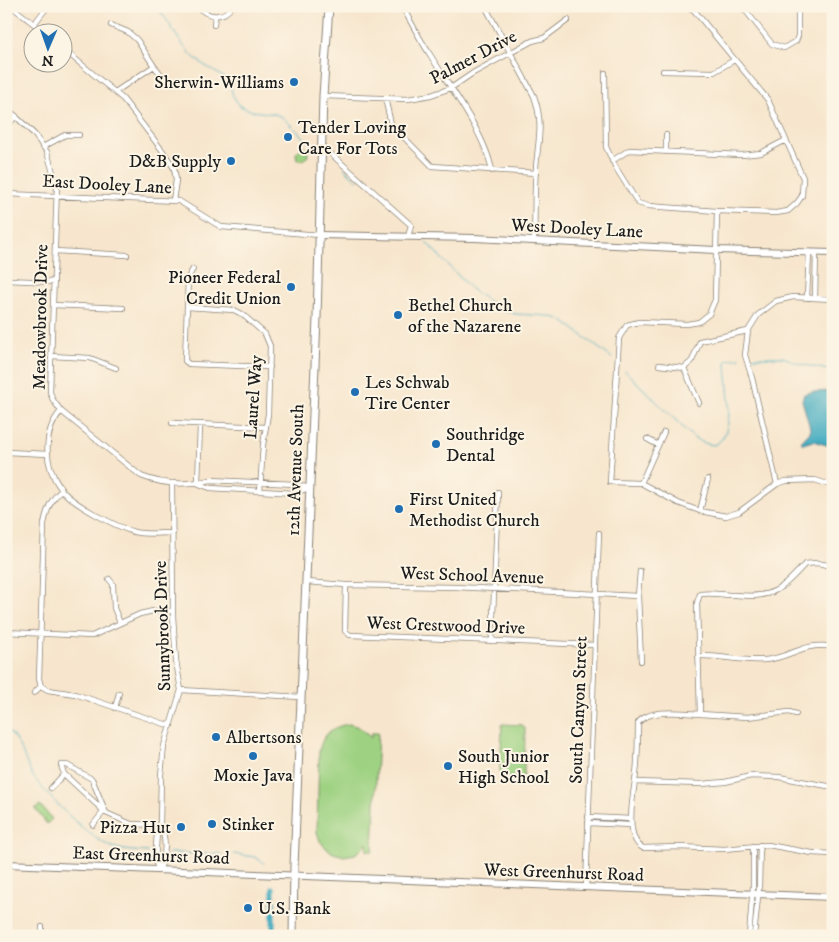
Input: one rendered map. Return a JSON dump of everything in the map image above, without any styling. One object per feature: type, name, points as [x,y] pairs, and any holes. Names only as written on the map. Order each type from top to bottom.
[{"type":"main road","name":"12th Avenue South","points":[[293,936],[320,235],[323,96],[329,6]]},
{"type":"main road","name":"West Dooley Lane","points":[[320,235],[534,241],[716,250],[833,253]]},
{"type":"main road","name":"East Greenhurst Road","points":[[6,864],[294,876]]},
{"type":"main road","name":"West Greenhurst Road","points":[[294,876],[833,897]]},
{"type":"street","points":[[11,6],[31,22]]},
{"type":"street","points":[[36,22],[48,6]]},
{"type":"street","points":[[197,6],[203,13],[214,16],[229,11],[232,6]]},
{"type":"street","points":[[402,6],[484,144],[492,171]]},
{"type":"street","points":[[485,6],[534,96],[540,112],[534,241]]},
{"type":"street","points":[[605,73],[606,147],[612,161],[638,203],[648,206],[717,211],[776,213],[788,211],[797,203],[802,196],[803,178],[768,100],[693,9],[679,6]]},
{"type":"street","points":[[742,6],[772,44],[784,48],[796,41],[798,36],[798,7],[821,6]]},
{"type":"street","points":[[214,16],[214,24]]},
{"type":"street","name":"Palmer Drive","points":[[323,96],[408,99],[424,97],[451,88],[473,73],[532,41],[544,38],[568,20]]},
{"type":"street","points":[[111,25],[128,32],[166,79]]},
{"type":"street","points":[[72,56],[115,92],[128,106],[174,168],[176,180],[173,201]]},
{"type":"street","points":[[663,71],[714,72],[734,60]]},
{"type":"street","points":[[115,92],[154,66]]},
{"type":"street","points":[[385,98],[391,124],[432,166],[536,174]]},
{"type":"street","name":"Meadowbrook Drive","points":[[6,106],[34,134],[52,166],[57,195],[50,392],[61,411],[141,476],[159,482],[198,483],[211,480],[295,484],[309,488]]},
{"type":"street","points":[[6,127],[16,116]]},
{"type":"street","points":[[43,147],[65,135],[79,135]]},
{"type":"street","points":[[666,135],[666,152]]},
{"type":"street","points":[[612,161],[629,150],[742,156],[761,153],[786,140]]},
{"type":"street","points":[[322,146],[411,225],[408,237]]},
{"type":"street","name":"East Dooley Lane","points":[[6,194],[179,201],[221,227],[320,235]]},
{"type":"street","points":[[717,211],[715,300],[710,314],[699,322],[687,324],[639,322],[627,325],[619,338],[610,482],[641,484],[678,503],[700,511],[726,516],[744,509],[777,484],[786,481],[815,480],[833,486]]},
{"type":"street","points":[[55,251],[127,255]]},
{"type":"street","points":[[812,252],[815,298]]},
{"type":"street","points":[[807,298],[812,252]]},
{"type":"street","points":[[193,269],[188,278],[185,361],[189,364],[270,367]]},
{"type":"street","points":[[6,280],[54,282]]},
{"type":"street","points":[[777,484],[745,355],[748,331],[758,315],[776,301],[793,298],[833,299]]},
{"type":"street","points":[[53,305],[123,308]]},
{"type":"street","name":"Laurel Way","points":[[187,307],[234,310],[259,328],[268,340],[270,346],[270,367],[260,491]]},
{"type":"street","points":[[659,365],[684,368],[692,361],[700,341],[748,331]]},
{"type":"street","points":[[50,356],[90,358],[116,368]]},
{"type":"street","points":[[684,368],[700,403]]},
{"type":"street","points":[[61,411],[49,429],[48,454],[53,475],[62,490],[76,503],[133,531],[145,534],[173,533]]},
{"type":"street","points":[[172,423],[266,427]]},
{"type":"street","points":[[198,483],[200,425]]},
{"type":"street","points":[[641,484],[664,432]]},
{"type":"street","points":[[647,438],[658,445]]},
{"type":"street","points":[[6,452],[48,454]]},
{"type":"street","points":[[700,511],[708,480]]},
{"type":"street","name":"Sunnybrook Drive","points":[[159,870],[155,861],[157,834],[160,825],[161,775],[164,746],[181,690],[176,661],[173,611],[172,483]]},
{"type":"street","name":"Meadowbrook Drive","points":[[198,483],[210,488],[295,493],[309,488]]},
{"type":"street","points":[[62,490],[52,498],[46,510],[44,524],[39,679],[41,686],[48,690],[75,694],[170,726]]},
{"type":"street","points":[[492,641],[498,492]]},
{"type":"street","name":"South Canyon Street","points":[[586,887],[599,533]]},
{"type":"street","points":[[700,714],[697,603],[700,594],[708,592],[737,596],[767,595],[788,583],[805,564],[817,563],[833,566]]},
{"type":"street","points":[[640,571],[638,596],[641,660]]},
{"type":"street","points":[[109,579],[113,584],[114,608],[120,623]]},
{"type":"street","name":"West School Avenue","points":[[306,582],[638,596]]},
{"type":"street","name":"West Crestwood Drive","points":[[346,585],[344,631],[350,635],[594,645]]},
{"type":"street","points":[[6,632],[92,636],[145,613],[173,611]]},
{"type":"street","points":[[698,656],[717,655],[735,659],[766,660],[814,645],[833,647]]},
{"type":"street","points":[[34,693],[41,686]]},
{"type":"street","points":[[181,690],[301,697]]},
{"type":"street","points":[[115,708],[119,692]]},
{"type":"street","points":[[796,714],[788,712],[747,717],[652,713],[642,717],[638,723],[631,825],[637,842],[643,848],[724,849],[760,845],[778,846],[812,853],[833,854]]},
{"type":"street","points":[[105,812],[92,779],[67,764],[61,765],[64,774],[105,812],[131,824],[160,825]]},
{"type":"street","points":[[50,788],[64,774]]},
{"type":"street","points":[[635,782],[701,784],[725,782],[752,776],[779,777],[833,787]]},
{"type":"street","points":[[93,825],[105,812]]},
{"type":"street","points":[[588,817],[631,819]]},
{"type":"street","points":[[588,823],[631,825]]},
{"type":"street","name":"Sunnybrook Drive","points":[[159,870],[164,862],[164,833],[160,825]]},
{"type":"street","points":[[749,936],[760,845]]},
{"type":"street","points":[[753,846],[754,936]]},
{"type":"street","points":[[42,927],[42,936]]},
{"type":"green space","points":[[304,145],[308,156],[303,160],[297,160],[296,153]]},
{"type":"green space","points":[[349,724],[359,727],[371,738],[371,733],[378,733],[373,851],[367,851],[367,843],[355,854],[344,856],[333,853],[325,847],[320,841],[317,832],[319,751],[323,740],[329,732],[337,727]]},
{"type":"green space","points":[[502,724],[522,725],[525,728],[524,776],[520,778],[500,776]]},
{"type":"green space","points":[[40,805],[52,819],[47,824],[35,809]]},
{"type":"water","points":[[830,391],[833,393],[833,447],[813,441],[803,444],[801,442],[810,432],[802,400],[804,394]]},
{"type":"waterway","points":[[155,6],[192,56],[229,81],[233,96],[240,106],[252,111],[275,114],[282,117],[309,142]]},
{"type":"waterway","points":[[344,168],[357,180]]},
{"type":"waterway","points":[[426,242],[471,289],[500,309],[515,314],[549,316],[562,320],[612,358]]},
{"type":"waterway","points":[[753,357],[783,357],[800,364],[833,371]]},
{"type":"waterway","points":[[625,371],[694,438],[714,445],[726,431],[728,420],[729,395],[726,362],[740,358]]},
{"type":"waterway","points":[[6,730],[15,739],[33,776],[39,784],[80,825],[101,841],[115,848],[148,852]]},
{"type":"waterway","points":[[169,853],[222,854]]},
{"type":"waterway","points":[[234,854],[255,857],[264,863]]},
{"type":"waterway","points":[[273,888],[273,936]]},
{"type":"place","name":"Sherwin-Williams","points":[[294,82]]},
{"type":"place","name":"Tender Loving Care For Tots","points":[[288,137]]},
{"type":"place","name":"D&B Supply","points":[[231,161]]},
{"type":"place","name":"Pioneer Federal Credit Union","points":[[291,287]]},
{"type":"place","name":"Bethel Church of the Nazarene","points":[[398,315]]},
{"type":"place","name":"Les Schwab Tire Center","points":[[355,392]]},
{"type":"place","name":"Southridge Dental","points":[[436,444]]},
{"type":"place","name":"First United Methodist Church","points":[[399,509]]},
{"type":"place","name":"Albertsons","points":[[216,737]]},
{"type":"place","name":"Moxie Java","points":[[253,756]]},
{"type":"place","name":"South Junior High School","points":[[448,766]]},
{"type":"place","name":"Stinker","points":[[212,824]]},
{"type":"place","name":"Pizza Hut","points":[[181,827]]},
{"type":"place","name":"U.S. Bank","points":[[248,908]]}]
